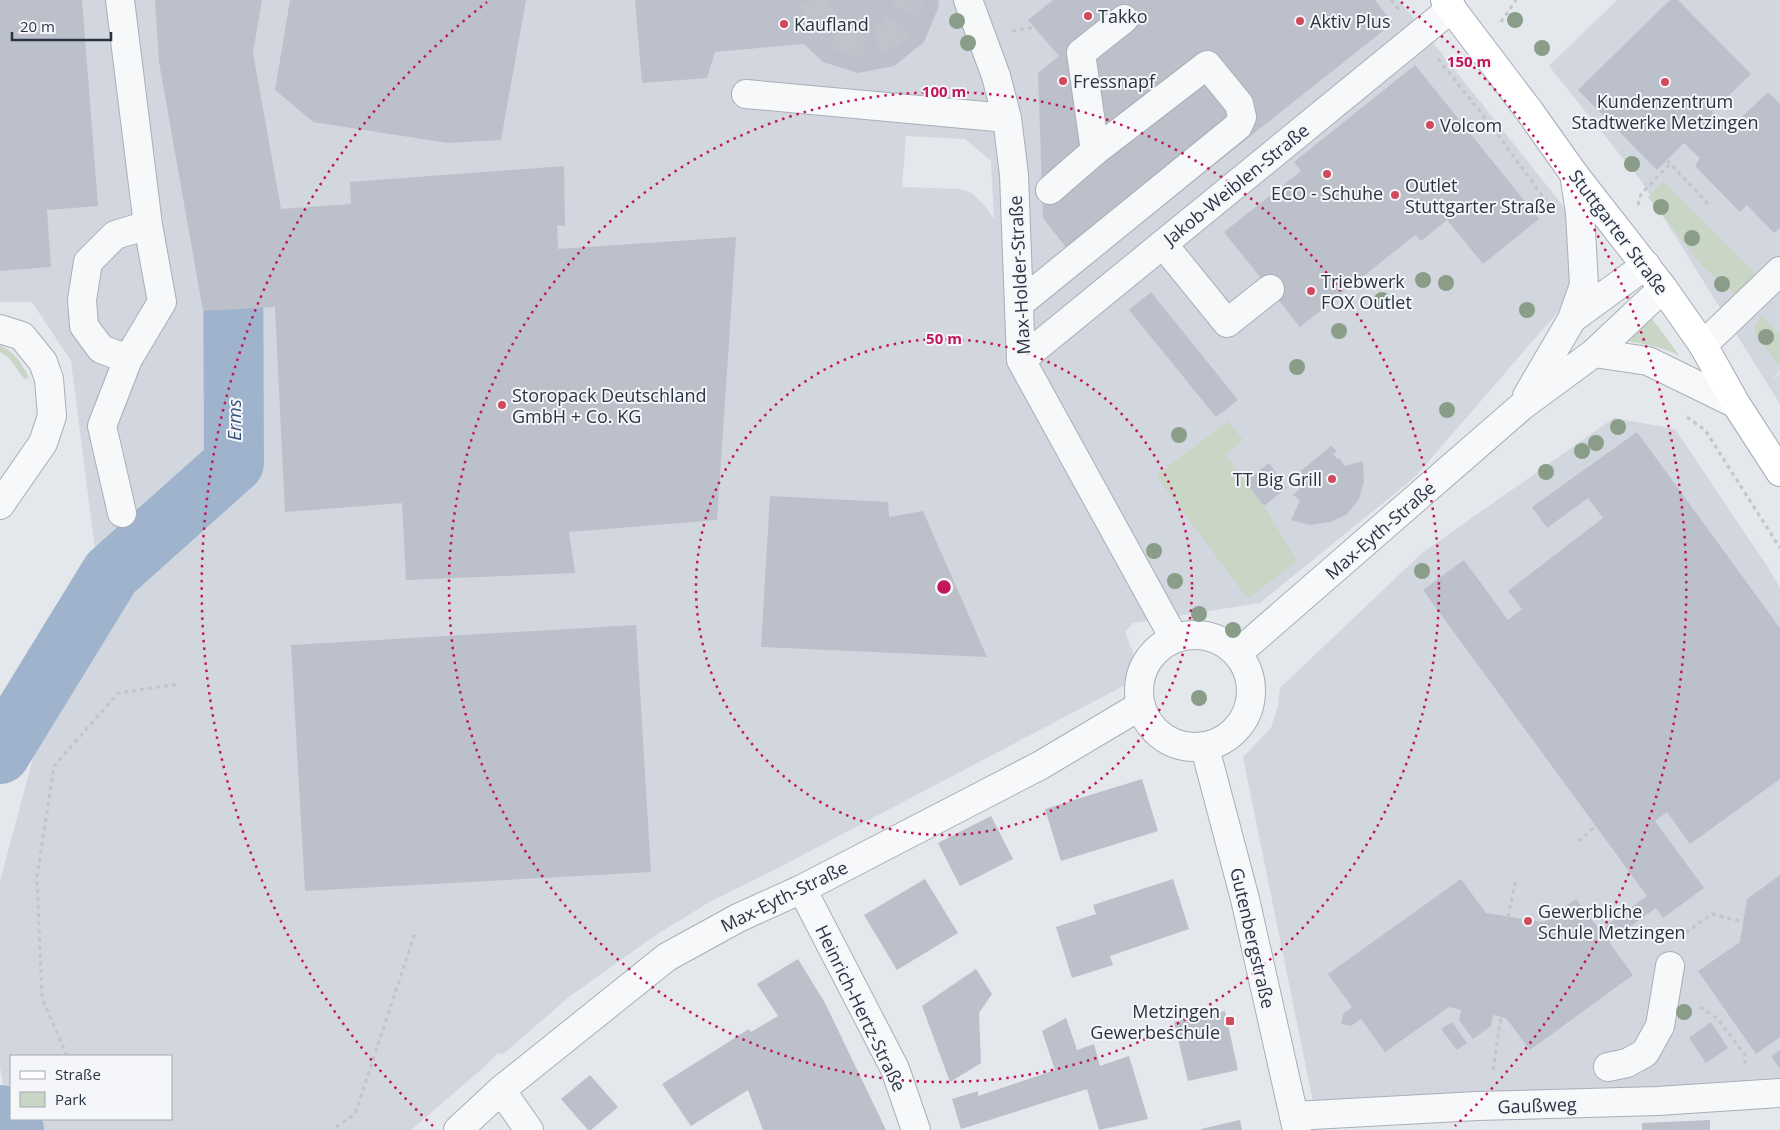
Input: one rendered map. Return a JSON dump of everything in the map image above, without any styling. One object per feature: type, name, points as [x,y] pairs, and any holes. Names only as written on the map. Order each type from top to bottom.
[{"type":"main road","name":"Stuttgarter Straße","points":[[1448,4],[1530,112],[1574,174],[1663,288],[1703,345],[1736,404],[1780,472]]},
{"type":"street","points":[[120,0],[148,225],[162,302],[128,359],[102,426],[122,513]]},
{"type":"street","name":"Max-Holder-Straße","points":[[968,0],[990,60],[1007,118],[1014,175],[1021,360],[1174,638]]},
{"type":"street","name":"Jakob-Weiblen-Straße","points":[[1021,360],[1419,34],[1448,4]]},
{"type":"street","points":[[1095,151],[1080,53],[1124,19]]},
{"type":"street","points":[[1019,304],[1238,126],[1242,117],[1239,104],[1207,65],[1095,151],[1050,190]]},
{"type":"street","points":[[746,94],[1007,118]]},
{"type":"street","name":"Max-Eyth-Straße","points":[[1522,406],[1572,319],[1584,285],[1580,212],[1574,174]]},
{"type":"street","points":[[128,359],[101,349],[84,326],[82,300],[88,262],[115,235],[148,225]]},
{"type":"street","points":[[1163,244],[1227,322],[1270,289]]},
{"type":"street","name":"Max-Eyth-Straße","points":[[1572,319],[1646,265]]},
{"type":"street","points":[[1703,345],[1780,271]]},
{"type":"street","name":"Max-Eyth-Straße","points":[[1238,653],[1522,406],[1594,353],[1663,288]]},
{"type":"street","points":[[0,329],[22,336],[43,362],[49,379],[52,416],[43,443],[0,506]]},
{"type":"street","points":[[1594,353],[1648,361],[1736,404]]},
{"type":"street","points":[[1193,634],[1212,637],[1238,653],[1248,670],[1252,687],[1250,707],[1240,728],[1224,741],[1205,748],[1182,747],[1163,738],[1151,728],[1140,706],[1140,678],[1151,655],[1174,638],[1193,634]]},
{"type":"street","name":"Max-Eyth-Straße","points":[[458,1130],[501,1090],[667,957],[738,918],[802,889],[1040,765],[1140,706]]},
{"type":"street","name":"Gutenbergstraße","points":[[1205,748],[1245,900],[1296,1123]]},
{"type":"street","name":"Heinrich-Hertz-Straße","points":[[802,889],[895,1069],[916,1130]]},
{"type":"street","points":[[1608,1067],[1627,1063],[1645,1053],[1660,1026],[1672,953]]},
{"type":"street","points":[[501,1090],[529,1130]]},
{"type":"street","name":"Gaußweg","points":[[1296,1123],[1477,1106],[1658,1102],[1780,1093]]},
{"type":"path","points":[[1390,0],[1492,125],[1551,208]]},
{"type":"path","points":[[1667,160],[1710,206]]},
{"type":"path","points":[[1682,414],[1705,430],[1780,548]]},
{"type":"path","points":[[67,1055],[42,998],[37,877],[54,766],[118,693],[179,684]]},
{"type":"path","points":[[1578,841],[1596,826]]},
{"type":"path","points":[[1508,916],[1516,878]]},
{"type":"path","points":[[1672,953],[1712,914],[1743,922]]},
{"type":"path","points":[[336,1128],[355,1114],[416,930]]},
{"type":"path","points":[[1700,1007],[1717,1018],[1745,1055],[1745,1072]]},
{"type":"path","points":[[1493,1070],[1500,1017]]},
{"type":"shaded area","points":[[0,0],[1399,0],[1572,217],[1575,292],[1415,477],[1260,603],[1133,623],[1125,632],[1133,652],[1134,669],[1129,683],[774,870],[711,901],[656,935],[570,996],[503,1054],[498,1053],[411,1130],[41,1130],[32,1120],[172,1120],[172,1055],[10,1055],[10,1097],[4,1090],[0,1067],[0,881],[35,751],[106,636],[71,361],[32,302],[0,302]],"holes":[[[906,136],[965,139],[991,161],[994,219],[973,194],[961,189],[902,187]]]},
{"type":"shaded area","points":[[1617,0],[1780,0],[1780,371],[1771,380],[1780,374],[1780,404],[1641,181],[1549,66]]},
{"type":"shaded area","name":"Gewerbliche Schule Metzingen","points":[[1614,418],[1675,429],[1780,588],[1780,1085],[1313,1102],[1243,757],[1271,728],[1278,706],[1280,688],[1422,553]]},
{"type":"green space","points":[[1663,181],[1759,277],[1739,298],[1703,267],[1648,197]]},
{"type":"green space","points":[[1650,316],[1679,355],[1652,346],[1624,341]]},
{"type":"green space","points":[[1761,316],[1780,335],[1780,367],[1755,334],[1755,326]]},
{"type":"green space","points":[[0,345],[18,359],[29,378],[25,379],[12,362],[0,352]]},
{"type":"green space","points":[[1228,421],[1243,440],[1225,454],[1264,506],[1297,561],[1248,599],[1156,476]]},
{"type":"building","points":[[0,0],[82,0],[98,206],[47,210],[51,267],[0,271]]},
{"type":"building","name":"Storopack Deutschland GmbH + Co. KG","points":[[155,0],[262,0],[253,53],[281,209],[351,204],[350,182],[564,166],[565,226],[557,225],[558,249],[736,237],[717,520],[569,532],[575,573],[406,580],[402,503],[285,512],[275,307],[203,311],[159,62]]},
{"type":"building","points":[[290,0],[526,0],[501,140],[448,143],[313,122],[275,90]]},
{"type":"building","name":"Kaufland","points":[[635,0],[938,0],[939,6],[924,42],[894,66],[858,73],[823,62],[804,44],[715,52],[707,78],[642,83]]},
{"type":"building","points":[[1053,0],[1375,0],[1393,23],[1083,269],[1043,218],[1038,73],[1059,56],[1028,20]]},
{"type":"building","name":"Kundenzentrum Stadtwerke Metzingen","points":[[1670,0],[1678,0],[1751,74],[1712,112],[1729,129],[1768,92],[1780,104],[1780,228],[1774,233],[1747,205],[1740,212],[1695,166],[1700,158],[1684,143],[1657,170],[1578,90]]},
{"type":"building","name":"Outlet Stuttgarter Straße","points":[[1415,65],[1539,219],[1483,264],[1447,220],[1421,241],[1415,235],[1300,327],[1224,232],[1301,171],[1294,162]]},
{"type":"building","points":[[1151,292],[1238,400],[1216,417],[1129,310]]},
{"type":"building","points":[[1637,432],[1780,628],[1780,779],[1690,844],[1667,812],[1655,821],[1704,888],[1663,918],[1656,908],[1609,942],[1633,975],[1530,1050],[1506,1018],[1493,1015],[1491,1026],[1473,1039],[1459,1020],[1461,1010],[1449,1007],[1385,1052],[1361,1019],[1351,1026],[1341,1024],[1343,1014],[1352,1007],[1328,974],[1461,879],[1486,913],[1544,922],[1576,899],[1600,930],[1647,896],[1423,590],[1464,560],[1508,620],[1522,609],[1508,591],[1603,518],[1588,498],[1547,528],[1532,507]]},
{"type":"building","points":[[1331,446],[1337,451],[1333,454],[1345,466],[1363,461],[1364,481],[1359,499],[1346,515],[1330,522],[1310,525],[1291,520],[1300,500],[1293,495],[1305,484],[1296,475]]},
{"type":"building","points":[[1269,463],[1287,488],[1264,506],[1245,481]]},
{"type":"building","points":[[770,496],[888,502],[889,517],[923,511],[987,657],[761,647]]},
{"type":"building","points":[[636,625],[651,872],[305,891],[291,645]]},
{"type":"building","points":[[1142,779],[1158,831],[1061,861],[1045,809]]},
{"type":"building","points":[[991,816],[1013,859],[960,886],[938,843]]},
{"type":"building","points":[[1780,875],[1780,1037],[1756,1054],[1698,971],[1740,942],[1747,899]]},
{"type":"building","points":[[925,879],[958,933],[897,970],[864,915]]},
{"type":"building","points":[[1173,879],[1189,929],[1110,956],[1113,965],[1072,978],[1056,927],[1096,914],[1093,905]]},
{"type":"building","points":[[798,959],[825,1003],[886,1130],[763,1130],[748,1090],[691,1126],[662,1084],[749,1029],[751,1032],[778,1016],[757,984]]},
{"type":"building","points":[[976,969],[992,994],[979,1013],[981,1063],[950,1082],[922,1006]]},
{"type":"building","points":[[1225,1011],[1238,1070],[1188,1081],[1174,1022]]},
{"type":"building","points":[[1066,1018],[1077,1050],[1094,1044],[1100,1066],[1129,1056],[1148,1119],[1099,1130],[1087,1089],[961,1129],[952,1099],[978,1091],[978,1096],[1055,1070],[1042,1031]]},
{"type":"building","points":[[1452,1022],[1467,1043],[1457,1050],[1441,1029]]},
{"type":"building","points":[[1711,1022],[1728,1048],[1706,1063],[1689,1038]]},
{"type":"building","points":[[1780,1050],[1780,1069],[1771,1056]]},
{"type":"building","points":[[590,1075],[618,1107],[591,1130],[588,1130],[561,1099]]},
{"type":"building","points":[[1240,1120],[1242,1130],[1201,1130],[1201,1129]]},
{"type":"building","points":[[1710,1120],[1710,1130],[1642,1130],[1642,1123]]},
{"type":"waterway","name":"Erms","points":[[0,754],[111,573],[234,463],[233,227]]},
{"type":"waterway","name":"Erms","points":[[0,1115],[14,1130]]},
{"type":"tunnel","points":[[814,0],[823,19],[832,31],[846,39],[865,42],[881,40],[891,33],[903,17],[909,0]]},
{"type":"place","name":"Takko","points":[[1088,16]]},
{"type":"place","name":"Aktiv Plus","points":[[1300,21]]},
{"type":"place","name":"Kaufland","points":[[784,24]]},
{"type":"place","name":"Fressnapf","points":[[1063,81]]},
{"type":"place","name":"Kundenzentrum Stadtwerke Metzingen","points":[[1665,82]]},
{"type":"place","name":"Volcom","points":[[1430,125]]},
{"type":"place","name":"ECO - Schuhe","points":[[1327,174]]},
{"type":"place","name":"Outlet Stuttgarter Straße","points":[[1395,195]]},
{"type":"place","name":"Triebwerk FOX Outlet","points":[[1311,291]]},
{"type":"place","name":"Storopack Deutschland GmbH + Co. KG","points":[[502,405]]},
{"type":"place","name":"TT Big Grill","points":[[1332,479]]},
{"type":"place","name":"Gewerbliche Schule Metzingen","points":[[1528,921]]},
{"type":"place","name":"Metzingen Gewerbeschule","points":[[1230,1021]]}]
